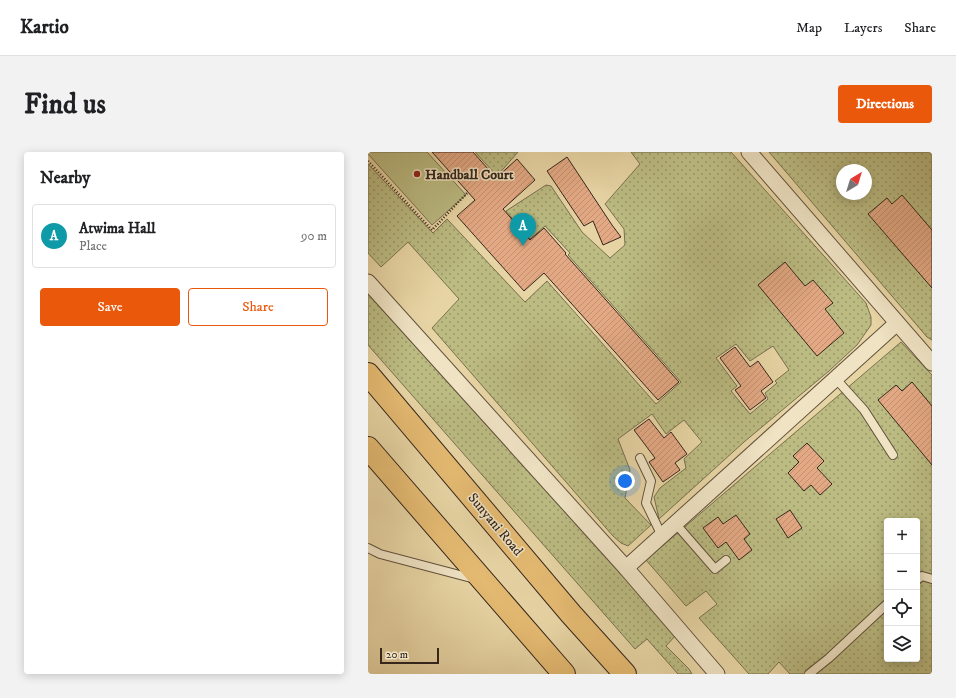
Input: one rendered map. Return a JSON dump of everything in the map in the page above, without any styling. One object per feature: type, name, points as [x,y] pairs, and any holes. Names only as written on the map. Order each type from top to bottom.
[{"type":"main road","name":"Sunyani Road","points":[[368,374],[571,614],[625,674]]},
{"type":"main road","points":[[368,448],[564,674]]},
{"type":"street","points":[[749,152],[932,362]]},
{"type":"street","points":[[368,282],[626,568],[717,674]]},
{"type":"street","points":[[626,568],[898,323]]},
{"type":"lane","points":[[836,379],[864,410],[893,454]]},
{"type":"lane","points":[[640,458],[651,482],[646,502],[662,536]]},
{"type":"lane","points":[[675,523],[715,569],[726,560]]},
{"type":"lane","points":[[368,548],[380,554],[482,581]]},
{"type":"lane","points":[[920,578],[922,576],[932,579]]},
{"type":"lane","points":[[809,674],[829,658],[884,607]]},
{"type":"path","points":[[368,161],[432,230],[468,192]]},
{"type":"green space","name":"Handball Court","points":[[368,152],[427,152],[466,195],[432,225],[368,154]]},
{"type":"green space","points":[[475,152],[518,152],[497,176]]},
{"type":"green space","points":[[631,152],[731,152],[866,303],[871,317],[871,325],[857,345],[829,371],[744,442],[659,519],[654,497],[660,488],[686,468],[684,459],[702,442],[684,420],[666,434],[652,414],[618,439],[630,470],[625,498],[651,525],[628,546],[621,543],[613,536],[432,328],[459,299],[408,242],[381,267],[368,253],[368,164],[433,233],[447,219],[525,302],[547,281],[656,404],[681,382],[568,255],[570,253],[545,226],[530,239],[506,211],[546,185],[551,186],[582,232],[610,258],[625,245],[624,229],[605,204],[640,164]],"holes":[[[736,344],[750,361],[773,346],[789,370],[775,381],[777,383],[765,393],[768,399],[750,414],[731,391],[737,386],[716,358]]]},
{"type":"green space","points":[[769,152],[932,152],[932,340],[927,337]]},
{"type":"green space","points":[[368,294],[676,635],[666,646],[689,669],[692,674],[678,674],[647,639],[635,649],[368,345]]},
{"type":"green space","points":[[901,342],[932,375],[932,674],[790,674],[779,662],[768,674],[749,674],[699,618],[717,604],[706,591],[686,606],[646,560]]},
{"type":"building","points":[[432,152],[473,152],[496,178],[517,159],[535,180],[503,209],[530,240],[544,228],[566,253],[565,254],[679,382],[658,400],[544,273],[524,291],[457,216],[475,200]]},
{"type":"building","points":[[567,157],[621,237],[603,245],[593,221],[584,226],[547,171]]},
{"type":"building","points":[[902,195],[932,230],[932,288],[868,214],[887,198],[892,204]]},
{"type":"building","points":[[785,262],[805,286],[813,280],[833,303],[825,309],[844,333],[817,356],[758,285]]},
{"type":"building","points":[[735,347],[750,367],[758,361],[773,382],[761,391],[766,398],[750,410],[735,390],[741,386],[720,358]]},
{"type":"building","points":[[912,382],[932,406],[932,465],[878,400],[896,385],[902,391]]},
{"type":"building","points":[[649,419],[664,438],[671,432],[687,454],[675,463],[680,470],[663,482],[649,462],[655,458],[634,430]]},
{"type":"building","points":[[807,443],[824,461],[817,468],[832,484],[820,495],[811,485],[804,491],[788,473],[799,462],[793,456]]},
{"type":"building","points":[[790,510],[802,528],[788,538],[776,519]]},
{"type":"building","points":[[736,515],[750,534],[744,539],[752,550],[739,560],[726,542],[718,548],[703,528],[718,517],[723,524]]},
{"type":"place","name":"Handball Court","points":[[417,174]]},
{"type":"place","name":"Atwima Hall","points":[[523,246]]}]
